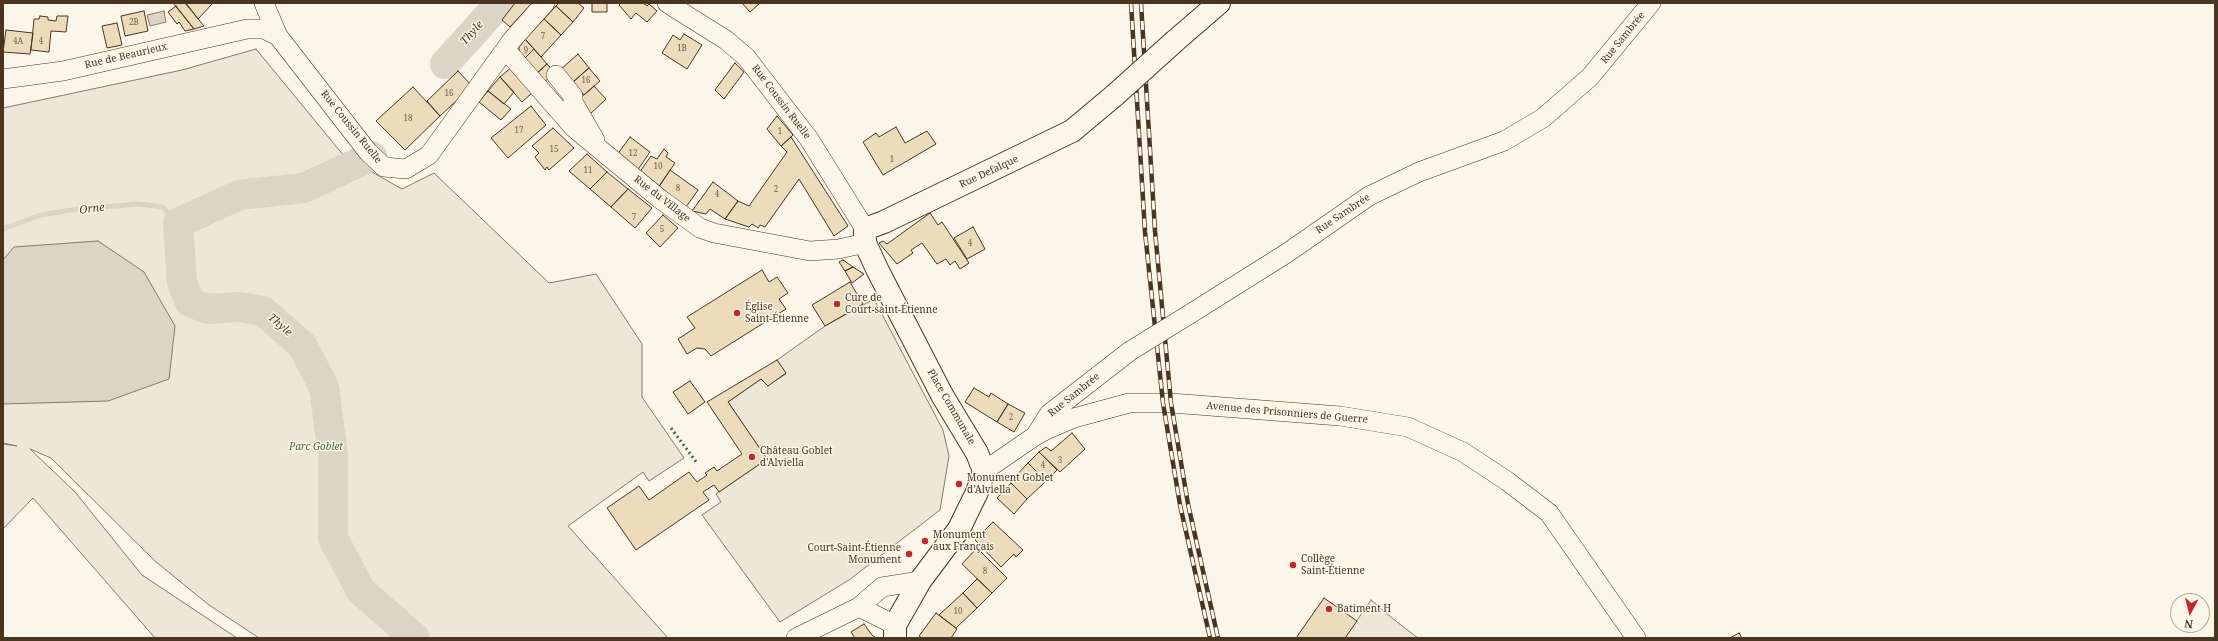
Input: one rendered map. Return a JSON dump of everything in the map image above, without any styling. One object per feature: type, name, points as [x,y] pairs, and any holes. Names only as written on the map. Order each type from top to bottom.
[{"type":"main road","name":"Rue Defalque","points":[[865,236],[1072,131],[1219,3]]},
{"type":"main road","name":"Place Communale","points":[[865,236],[942,395],[977,453],[984,471]]},
{"type":"main road","points":[[895,631],[920,581],[959,528],[977,492],[984,471]]},
{"type":"street","points":[[258,3],[247,29],[264,29],[278,36]]},
{"type":"street","name":"Rue Coussin Ruelle","points":[[264,3],[278,36],[368,152],[384,168],[395,170],[415,166],[428,155],[512,40],[545,3]]},
{"type":"street","name":"Rue Coussin Ruelle","points":[[667,3],[726,40],[746,57],[809,138],[865,236]]},
{"type":"street","name":"Rue Sambrée","points":[[1035,436],[1049,414],[1130,350],[1287,253],[1369,196],[1419,172],[1504,140],[1543,118],[1590,77],[1651,3]]},
{"type":"street","name":"Rue de Beaurieux","points":[[3,79],[63,71],[247,29]]},
{"type":"street","name":"Rue du Village","points":[[506,50],[563,116],[600,150],[682,216],[700,228],[714,234],[810,251],[839,249],[865,236]]},
{"type":"street","points":[[556,75],[572,96],[573,102],[600,150]]},
{"type":"street","name":"Avenue des Prisonniers de Guerre","points":[[984,471],[1035,436],[1074,418],[1129,403],[1153,402],[1340,416],[1408,427],[1463,452],[1507,481],[1549,513],[1636,638]]},
{"type":"street","points":[[796,638],[859,607],[882,587],[920,581]]},
{"type":"street","points":[[859,607],[895,631]]},
{"type":"green space","name":"Parc Goblet","points":[[256,49],[344,156],[402,189],[434,173],[549,283],[596,274],[642,344],[642,397],[684,458],[649,481],[643,472],[568,526],[668,638],[259,638],[209,605],[155,561],[51,458],[30,449],[75,492],[142,575],[237,638],[155,638],[33,498],[3,529],[3,444],[17,446],[3,443],[3,108],[182,70]]},
{"type":"green space","points":[[874,299],[943,430],[949,456],[940,510],[849,580],[780,622],[702,515],[721,502],[716,494],[767,459],[728,402],[761,379],[768,385],[786,374],[777,360],[825,326]]},
{"type":"green space","points":[[1371,600],[1397,622],[1418,638],[1345,638]]},
{"type":"shaded area","points":[[164,11],[166,22],[150,26],[147,15]]},
{"type":"shaded area","points":[[98,241],[144,272],[175,326],[169,379],[108,401],[3,404],[3,260],[14,247]]},
{"type":"building","points":[[173,3],[185,3],[204,26],[194,29]]},
{"type":"building","points":[[186,3],[213,3],[198,19]]},
{"type":"building","points":[[515,3],[532,3],[510,27],[502,20]]},
{"type":"building","points":[[559,3],[578,3],[584,8],[573,22],[556,6]]},
{"type":"building","points":[[592,3],[607,3],[607,12],[592,12]]},
{"type":"building","points":[[621,3],[643,3],[647,6],[649,4],[657,11],[647,22],[636,13],[631,19],[619,5]]},
{"type":"building","points":[[742,3],[760,3],[750,12]]},
{"type":"building","points":[[176,6],[194,29],[185,31],[179,22],[177,24],[168,12]]},
{"type":"building","points":[[556,6],[573,22],[561,35],[544,19]]},
{"type":"building","points":[[144,11],[148,31],[125,36],[121,16]]},
{"type":"building","points":[[40,16],[48,17],[48,20],[56,21],[57,16],[68,16],[66,32],[51,31],[49,52],[31,50],[34,19],[39,19]]},
{"type":"building","points":[[544,19],[561,35],[541,57],[525,39]]},
{"type":"building","points":[[117,23],[122,45],[107,48],[102,26]]},
{"type":"building","points":[[6,30],[33,33],[30,54],[3,52]]},
{"type":"building","points":[[684,34],[702,45],[687,69],[662,53],[673,35],[680,40]]},
{"type":"building","points":[[525,39],[534,49],[524,59],[519,53],[519,47]]},
{"type":"building","points":[[534,49],[547,64],[536,74],[524,59]]},
{"type":"building","points":[[578,54],[589,68],[573,82],[561,69]]},
{"type":"building","points":[[735,63],[744,72],[724,99],[715,90]]},
{"type":"building","points":[[547,64],[555,73],[543,83],[536,74]]},
{"type":"building","points":[[513,66],[533,92],[522,102],[500,77]]},
{"type":"building","points":[[589,68],[600,81],[584,95],[573,82]]},
{"type":"building","points":[[458,71],[472,86],[440,116],[427,101]]},
{"type":"building","points":[[500,77],[514,92],[504,104],[488,91]]},
{"type":"building","points":[[594,86],[606,99],[588,116],[578,100]]},
{"type":"building","points":[[413,87],[440,116],[405,150],[376,121]]},
{"type":"building","points":[[488,91],[511,109],[501,120],[479,102]]},
{"type":"building","points":[[531,106],[546,125],[508,158],[491,138]]},
{"type":"building","points":[[777,116],[793,135],[781,146],[767,129]]},
{"type":"building","points":[[896,127],[905,143],[927,131],[936,144],[883,175],[863,142],[876,133],[879,137]]},
{"type":"building","points":[[553,128],[574,148],[549,170],[547,167],[545,170],[535,157],[539,153],[532,146]]},
{"type":"building","points":[[630,137],[650,152],[637,171],[617,155]]},
{"type":"building","points":[[791,137],[848,226],[834,236],[799,179],[765,227],[760,225],[758,228],[752,224],[749,227],[725,219],[738,201],[749,206],[787,152],[781,146]]},
{"type":"building","points":[[664,149],[668,153],[666,157],[675,163],[658,188],[639,173],[651,156],[657,159]]},
{"type":"building","points":[[587,154],[607,172],[590,189],[569,171]]},
{"type":"building","points":[[670,170],[698,190],[686,207],[658,188]]},
{"type":"building","points":[[607,172],[628,189],[611,207],[590,189]]},
{"type":"building","points":[[713,182],[738,201],[725,219],[710,209],[706,214],[692,211]]},
{"type":"building","points":[[628,189],[652,208],[635,228],[611,207]]},
{"type":"building","points":[[930,213],[938,225],[942,222],[969,263],[960,269],[955,261],[950,265],[946,259],[937,264],[922,243],[911,250],[913,253],[897,264],[879,243],[883,241],[887,244]]},
{"type":"building","points":[[663,215],[678,228],[660,247],[646,233]]},
{"type":"building","points":[[973,227],[985,249],[967,259],[954,238]]},
{"type":"building","points":[[843,260],[853,267],[845,271],[839,262]]},
{"type":"building","points":[[853,267],[864,274],[852,283],[845,271]]},
{"type":"building","name":"Église Saint-Étienne","points":[[762,270],[769,282],[777,277],[788,293],[779,299],[786,309],[711,356],[705,349],[697,348],[687,354],[678,339],[695,328],[687,317]]},
{"type":"building","name":"Cure de Court-saint-Étienne","points":[[850,282],[863,304],[825,326],[812,305]]},
{"type":"building","name":"Château Goblet d'Alviella","points":[[777,360],[786,373],[768,386],[761,379],[728,402],[767,459],[719,492],[714,485],[703,492],[709,500],[636,550],[607,508],[639,486],[649,500],[689,472],[697,482],[707,475],[705,473],[714,467],[717,471],[742,454],[707,402]]},
{"type":"building","points":[[690,381],[705,402],[688,414],[673,392]]},
{"type":"building","points":[[974,388],[989,397],[991,393],[1008,404],[997,422],[965,402]]},
{"type":"building","points":[[1008,404],[1025,413],[1014,432],[997,422]]},
{"type":"building","points":[[1072,433],[1085,449],[1060,472],[1039,452],[1046,447],[1051,451]]},
{"type":"building","points":[[1039,452],[1057,470],[1046,481],[1028,463]]},
{"type":"building","points":[[1028,463],[1046,481],[1027,499],[1010,482]]},
{"type":"building","points":[[1011,483],[1027,499],[1014,514],[997,498]]},
{"type":"building","points":[[993,522],[1023,550],[1016,557],[1014,554],[1001,567],[975,540]]},
{"type":"building","points":[[977,548],[1007,578],[992,593],[962,564]]},
{"type":"building","points":[[977,579],[992,593],[977,608],[963,593]]},
{"type":"building","points":[[963,593],[977,608],[956,628],[939,615]]},
{"type":"building","name":"Batiment H","points":[[1324,598],[1357,621],[1345,638],[1296,638]]},
{"type":"building","points":[[936,613],[957,629],[951,638],[922,638],[919,636]]},
{"type":"building","points":[[864,624],[876,638],[855,638],[851,632]]},
{"type":"building","points":[[1739,633],[1742,638],[1730,638]]},
{"type":"waterway","name":"Thyle","points":[[445,64],[500,3]]},
{"type":"waterway","name":"Thyle","points":[[372,156],[304,188],[239,195],[178,223],[182,283],[190,302],[207,309],[240,307],[263,311],[302,345],[324,387],[333,456],[333,538],[361,591],[415,638]]},
{"type":"waterway","name":"Orne","points":[[3,229],[41,215],[78,209],[139,204],[162,207],[178,223]]},
{"type":"railway","points":[[1131,3],[1145,232],[1163,403],[1180,505],[1210,638]]},
{"type":"railway","points":[[1141,3],[1155,231],[1171,403],[1188,504],[1218,638]]},
{"type":"hedge","points":[[671,428],[697,463]]},
{"type":"place","name":"Cure de Court-saint-Étienne","points":[[837,304]]},
{"type":"place","name":"Église Saint-Étienne","points":[[737,313]]},
{"type":"place","name":"Château Goblet d'Alviella","points":[[752,457]]},
{"type":"place","name":"Monument Goblet d’Alviella","points":[[959,484]]},
{"type":"place","name":"Monument aux Français","points":[[925,541]]},
{"type":"place","name":"Court-Saint-Étienne Monument","points":[[909,554]]},
{"type":"place","name":"Collège Saint-Étienne","points":[[1293,565]]},
{"type":"place","name":"Batiment H","points":[[1329,609]]}]
